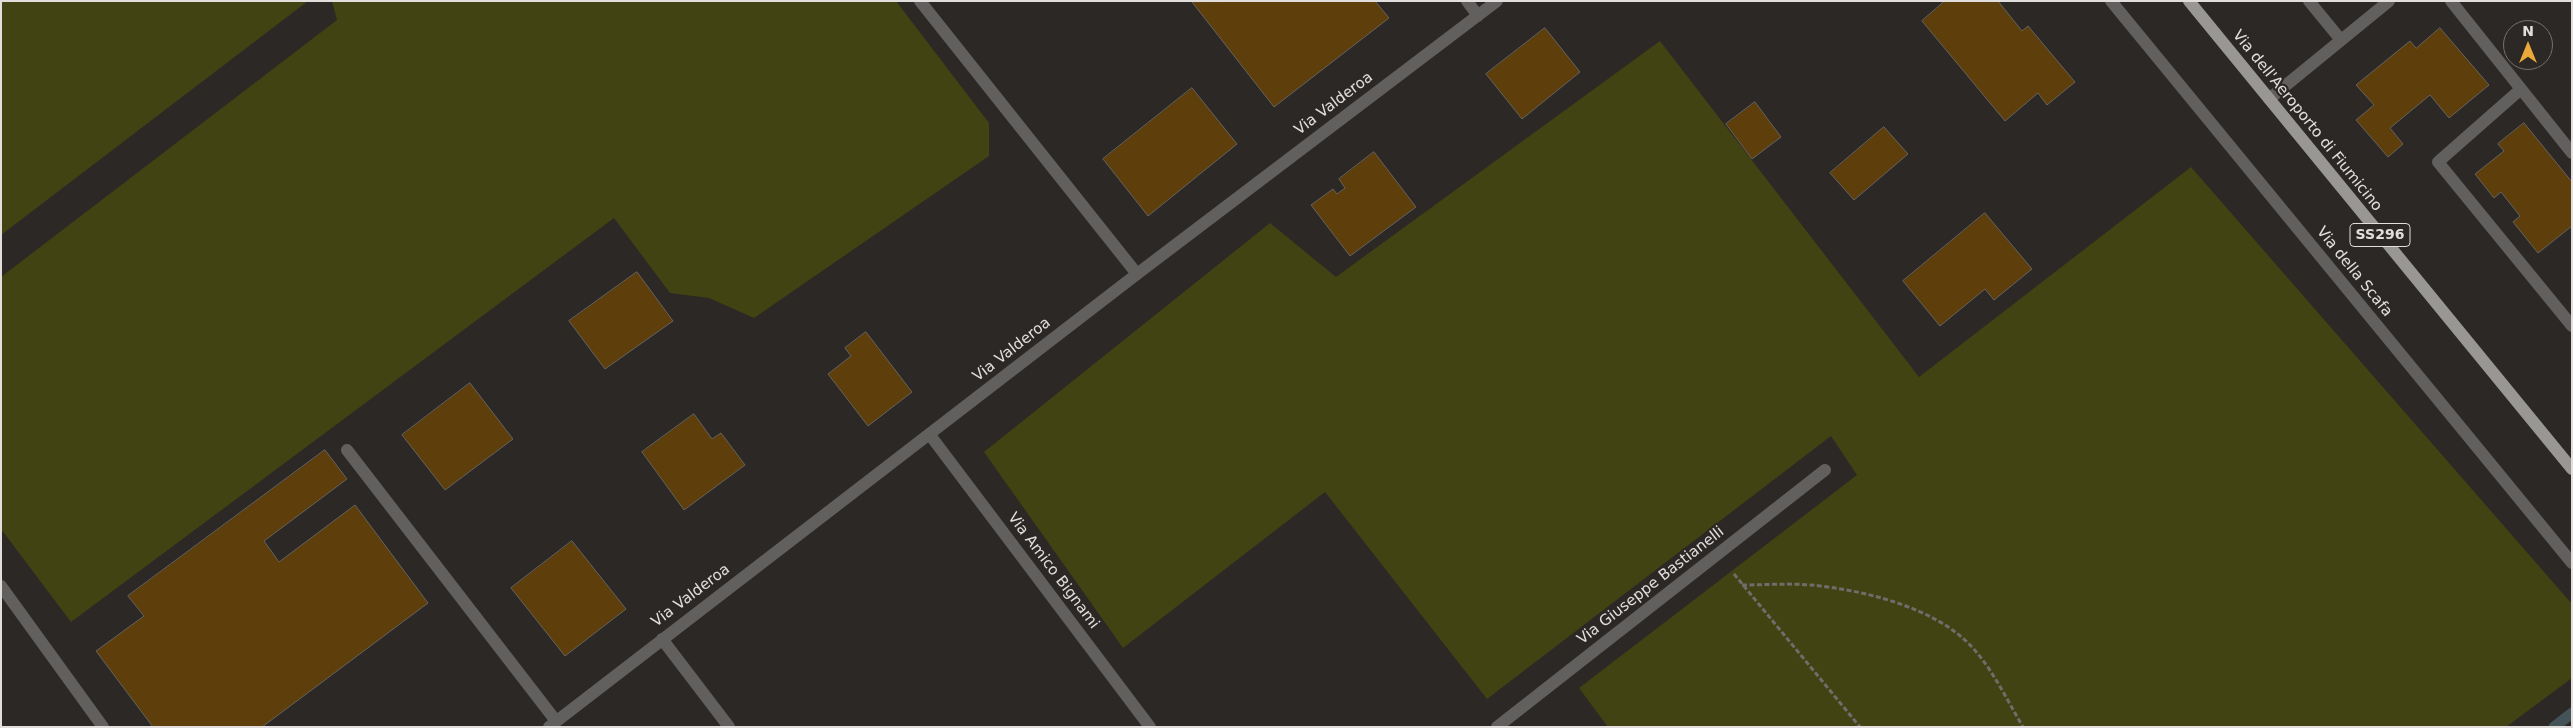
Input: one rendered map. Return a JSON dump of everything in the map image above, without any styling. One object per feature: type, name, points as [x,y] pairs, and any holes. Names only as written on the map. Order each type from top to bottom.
[{"type":"main road","name":"Via dell'Aeroporto di Fiumicino","points":[[2189,1],[2572,469]]},
{"type":"street","points":[[920,1],[1137,274]]},
{"type":"street","points":[[1467,1],[1478,16]]},
{"type":"street","name":"Via Valderoa","points":[[552,724],[1137,274],[1497,1]]},
{"type":"street","name":"Via della Scafa","points":[[2111,1],[2572,563]]},
{"type":"street","points":[[2309,1],[2341,40]]},
{"type":"street","points":[[2269,99],[2389,1]]},
{"type":"street","points":[[2451,1],[2572,153]]},
{"type":"street","points":[[2521,89],[2438,162],[2572,326]]},
{"type":"street","name":"Via Amico Bignami","points":[[930,435],[1150,727]]},
{"type":"street","points":[[347,450],[552,724]]},
{"type":"street","name":"Via Giuseppe Bastianelli","points":[[1497,727],[1825,470]]},
{"type":"street","points":[[1,586],[103,727]]},
{"type":"street","points":[[662,639],[729,727]]},
{"type":"path","points":[[1717,554],[1859,726]]},
{"type":"path","points":[[1742,585],[1810,585],[1862,593],[1921,612],[1951,628],[1972,647],[1993,675],[2023,727]]},
{"type":"shaded area","points":[[1,1],[308,1],[1,235]]},
{"type":"shaded area","points":[[332,1],[896,1],[989,123],[989,156],[754,318],[709,298],[670,293],[614,218],[71,622],[1,529],[1,277],[337,20]]},
{"type":"shaded area","points":[[1660,41],[1919,377],[2191,167],[2572,604],[2572,678],[2506,727],[1608,727],[1579,688],[1857,475],[1831,436],[1487,699],[1325,492],[1123,648],[984,452],[1270,223],[1336,277]]},
{"type":"building","points":[[1375,1],[1389,18],[1274,107],[1192,2]]},
{"type":"building","points":[[1945,1],[1998,1],[2022,31],[2028,26],[2075,82],[2047,105],[2038,93],[2005,121],[1922,21]]},
{"type":"building","points":[[1545,28],[1580,72],[1522,119],[1486,74]]},
{"type":"building","points":[[2440,28],[2489,85],[2449,118],[2430,95],[2390,128],[2403,144],[2388,157],[2356,120],[2374,105],[2356,85],[2410,41],[2416,48]]},
{"type":"building","points":[[1192,88],[1237,144],[1148,216],[1103,159]]},
{"type":"building","points":[[1755,102],[1781,137],[1752,159],[1726,124]]},
{"type":"building","points":[[2524,123],[2572,182],[2572,226],[2538,253],[2513,222],[2520,216],[2501,192],[2494,198],[2475,174],[2504,151],[2498,144]]},
{"type":"building","points":[[1884,127],[1908,154],[1854,200],[1830,173]]},
{"type":"building","points":[[1374,152],[1416,207],[1350,256],[1311,205],[1333,189],[1337,194],[1345,188],[1339,179]]},
{"type":"building","points":[[1985,213],[2032,269],[1994,300],[1985,289],[1940,326],[1903,281]]},
{"type":"building","points":[[637,272],[673,321],[605,369],[569,321]]},
{"type":"building","points":[[866,332],[912,392],[868,426],[828,374],[851,356],[845,348]]},
{"type":"building","points":[[470,383],[513,439],[445,490],[402,435]]},
{"type":"building","points":[[694,414],[712,439],[721,433],[745,465],[684,510],[642,452]]},
{"type":"building","points":[[325,450],[347,479],[264,541],[279,562],[355,505],[428,603],[262,727],[153,727],[96,651],[144,616],[128,596]]},
{"type":"building","points":[[572,541],[626,609],[565,656],[511,588]]},
{"type":"waterway","points":[[2554,727],[2572,713]]}]
